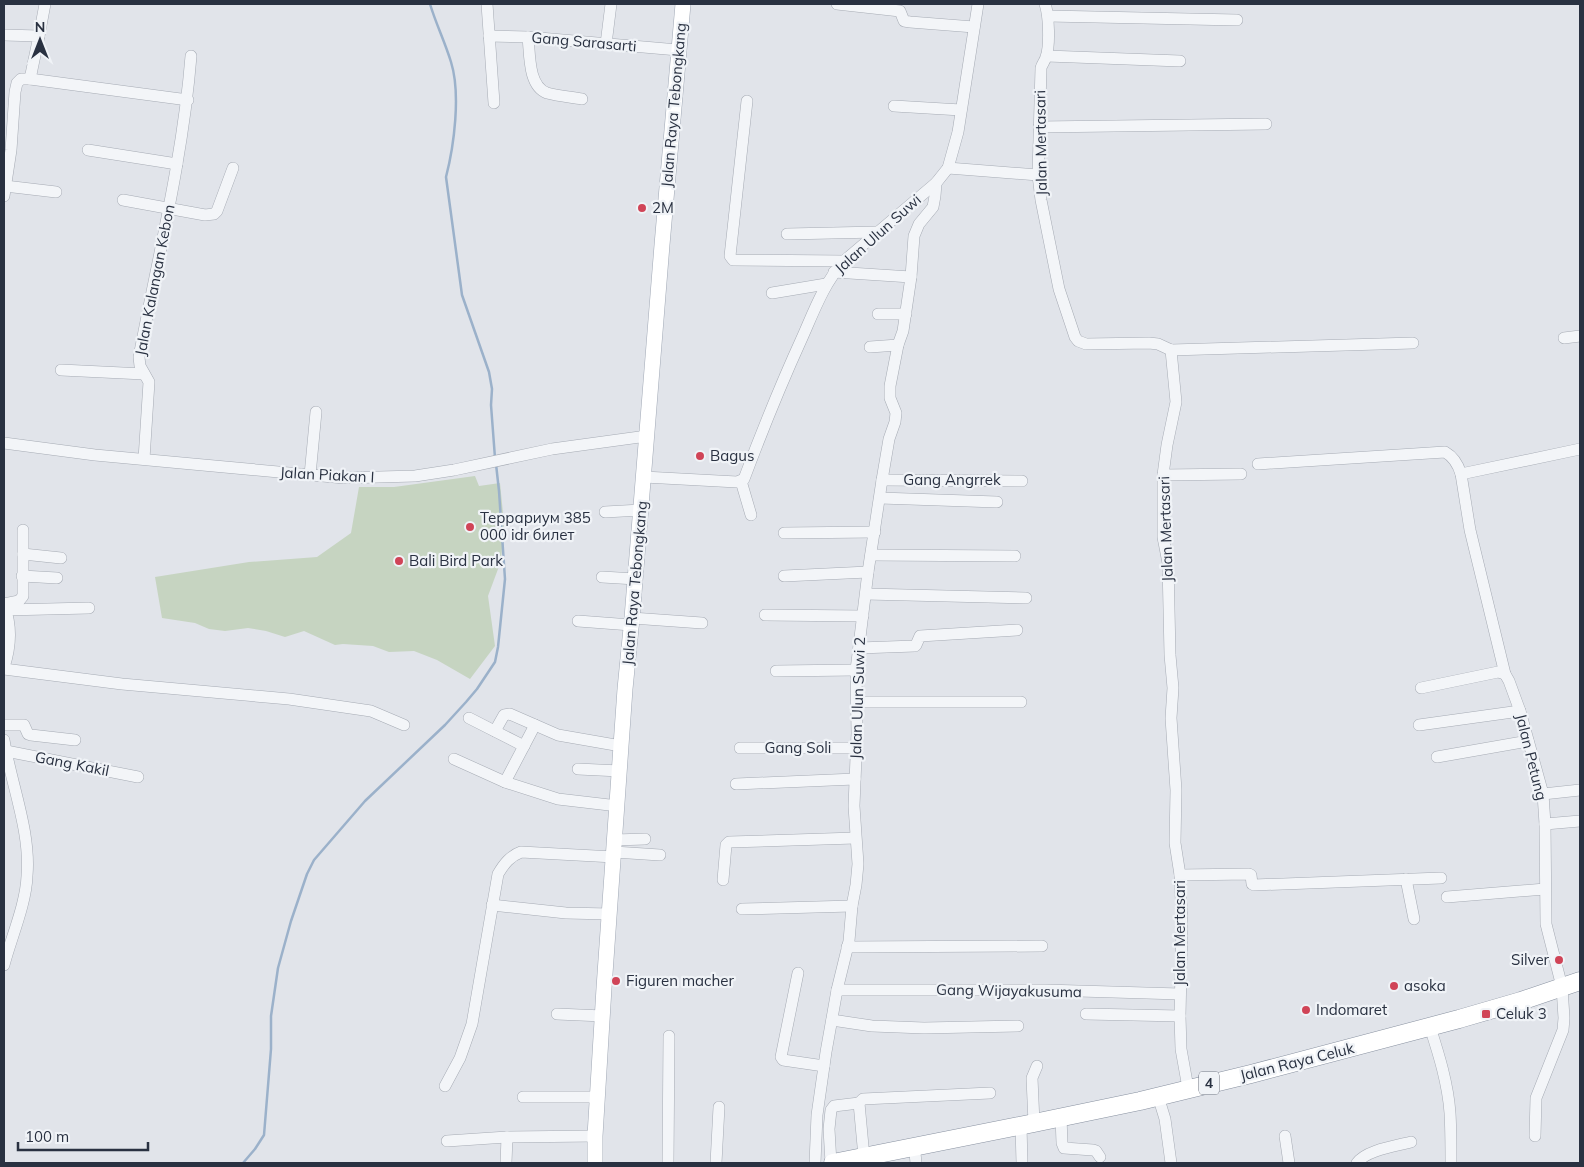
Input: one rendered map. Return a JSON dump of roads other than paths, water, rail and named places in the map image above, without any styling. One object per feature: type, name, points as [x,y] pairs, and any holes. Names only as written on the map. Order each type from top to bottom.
[{"type":"highway","name":"Jalan Raya Celuk","points":[[832,1163],[870,1158],[1158,1096],[1316,1058],[1521,1001],[1580,981]]},
{"type":"main road","name":"Jalan Raya Tebongkang","points":[[595,1163],[595,1136],[621,746],[683,4]]},
{"type":"street","points":[[30,79],[45,4]]},
{"type":"street","points":[[487,4],[494,103]]},
{"type":"street","points":[[606,44],[611,4]]},
{"type":"street","points":[[837,4],[900,11],[904,21],[974,27]]},
{"type":"street","name":"Jalan Ulun Suwi","points":[[741,481],[744,479],[766,421],[826,284],[844,261],[936,183],[948,168],[958,132],[978,4]]},
{"type":"street","name":"Jalan Mertasari","points":[[1045,4],[1048,16],[1047,56],[1041,68],[1038,175],[1058,289],[1075,337],[1078,341],[1086,344],[1158,344],[1171,350],[1176,402],[1163,475],[1163,537],[1168,563],[1170,655],[1173,688],[1171,718],[1176,790],[1175,843],[1180,875],[1182,924],[1181,1049],[1188,1088]]},
{"type":"street","points":[[1048,16],[1237,20]]},
{"type":"street","points":[[4,36],[39,36]]},
{"type":"street","name":"Gang Sarasarti","points":[[489,36],[528,37],[678,50]]},
{"type":"street","points":[[528,37],[533,77],[536,85],[546,92],[582,99]]},
{"type":"street","name":"Jalan Kalangan Kebon","points":[[144,459],[148,382],[139,364],[140,355],[188,100],[191,56]]},
{"type":"street","points":[[1047,56],[1180,61]]},
{"type":"street","points":[[56,192],[5,186],[7,149],[17,83],[21,79],[188,100]]},
{"type":"street","points":[[747,101],[730,256],[733,260],[844,261]]},
{"type":"street","points":[[894,106],[961,110]]},
{"type":"street","points":[[1039,127],[1266,124]]},
{"type":"street","points":[[88,150],[177,164]]},
{"type":"street","points":[[123,200],[214,214],[218,211],[233,168]]},
{"type":"street","points":[[948,168],[1038,175]]},
{"type":"street","name":"Jalan Ulun Suwi 2","points":[[815,1163],[817,1114],[837,990],[848,947],[858,864],[855,838],[856,670],[862,616],[882,480],[889,440],[895,422],[896,413],[890,398],[890,392],[898,345],[906,314],[915,230],[933,206],[936,183]]},
{"type":"street","points":[[787,234],[878,232]]},
{"type":"street","points":[[834,272],[910,277]]},
{"type":"street","points":[[772,293],[826,284]]},
{"type":"street","points":[[878,314],[906,314]]},
{"type":"street","points":[[1564,338],[1580,336]]},
{"type":"street","points":[[1171,350],[1413,344]]},
{"type":"street","points":[[870,347],[898,345]]},
{"type":"street","points":[[61,370],[144,374]]},
{"type":"street","points":[[310,475],[316,412]]},
{"type":"street","name":"Jalan Piakan I","points":[[4,443],[144,459],[344,478],[408,476],[445,472],[568,446],[647,436]]},
{"type":"street","points":[[1258,464],[1445,452],[1452,456],[1462,474],[1580,449]]},
{"type":"street","points":[[1163,475],[1241,474]]},
{"type":"street","name":"Jalan Petung","points":[[1462,474],[1470,530],[1505,674],[1520,711],[1542,794],[1545,824],[1546,924],[1562,987],[1564,1018],[1563,1030],[1536,1098],[1535,1136]]},
{"type":"street","points":[[644,477],[741,481],[751,515]]},
{"type":"street","name":"Gang Angrrek","points":[[882,480],[1022,481]]},
{"type":"street","points":[[880,498],[997,502]]},
{"type":"street","points":[[605,512],[641,510]]},
{"type":"street","points":[[4,606],[19,602],[23,596],[23,530]]},
{"type":"street","points":[[784,533],[875,532]]},
{"type":"street","points":[[23,554],[61,558]]},
{"type":"street","points":[[871,555],[1015,556]]},
{"type":"street","points":[[784,576],[868,572]]},
{"type":"street","points":[[22,576],[58,578]]},
{"type":"street","points":[[602,577],[636,579]]},
{"type":"street","points":[[866,594],[1026,598]]},
{"type":"street","points":[[4,606],[89,608]]},
{"type":"street","points":[[4,606],[10,643],[4,668],[122,684],[289,699],[371,710],[404,725]]},
{"type":"street","points":[[765,615],[862,616]]},
{"type":"street","points":[[578,621],[702,623]]},
{"type":"street","points":[[859,648],[914,646],[920,636],[1016,630]]},
{"type":"street","points":[[776,671],[856,670]]},
{"type":"street","points":[[1421,688],[1498,672],[1505,674]]},
{"type":"street","points":[[857,702],[1021,702]]},
{"type":"street","points":[[1419,725],[1520,711]]},
{"type":"street","points":[[495,731],[504,715],[507,714],[558,735],[621,746]]},
{"type":"street","points":[[469,718],[524,746]]},
{"type":"street","points":[[4,725],[22,724],[25,726],[28,734],[31,735],[76,740]]},
{"type":"street","points":[[505,782],[534,725]]},
{"type":"street","points":[[1437,757],[1528,741]]},
{"type":"street","points":[[4,965],[6,951],[28,878],[28,854],[5,746]]},
{"type":"street","name":"Gang Kakil","points":[[5,746],[138,777]]},
{"type":"street","name":"Gang Soli","points":[[740,748],[856,748]]},
{"type":"street","points":[[454,759],[505,782],[567,801],[618,806]]},
{"type":"street","points":[[578,769],[620,771]]},
{"type":"street","points":[[736,784],[855,779]]},
{"type":"street","points":[[1542,794],[1580,790]]},
{"type":"street","points":[[1545,824],[1580,821]]},
{"type":"street","points":[[723,880],[726,846],[729,842],[855,838]]},
{"type":"street","points":[[615,850],[645,839]]},
{"type":"street","points":[[445,1086],[460,1058],[472,1024],[498,874],[506,863],[521,852],[615,850],[660,855]]},
{"type":"street","points":[[1180,875],[1249,874],[1254,885],[1441,878]]},
{"type":"street","points":[[1406,879],[1414,919]]},
{"type":"street","points":[[1447,897],[1545,889]]},
{"type":"street","points":[[492,905],[566,913],[609,914]]},
{"type":"street","points":[[742,909],[852,906]]},
{"type":"street","points":[[848,947],[1042,946]]},
{"type":"street","points":[[798,973],[782,1057],[790,1062],[824,1066]]},
{"type":"street","name":"Gang Wijayakusuma","points":[[837,990],[1045,990],[1180,994]]},
{"type":"street","points":[[557,1014],[603,1016]]},
{"type":"street","points":[[1086,1014],[1180,1016]]},
{"type":"street","points":[[832,1020],[872,1026],[1018,1026]]},
{"type":"street","points":[[1430,1027],[1442,1065],[1447,1094],[1450,1113],[1452,1163]]},
{"type":"street","points":[[668,1163],[669,1036]]},
{"type":"street","points":[[1017,1163],[1032,1078],[1037,1066]]},
{"type":"street","points":[[832,1163],[829,1129],[831,1110],[834,1106],[859,1103],[863,1099],[990,1093]]},
{"type":"street","points":[[1158,1096],[1165,1119],[1171,1163]]},
{"type":"street","points":[[522,1097],[598,1097]]},
{"type":"street","points":[[859,1103],[870,1158]]},
{"type":"street","points":[[716,1163],[719,1107]]},
{"type":"street","points":[[1061,1117],[1062,1144],[1064,1148],[1093,1150],[1100,1157]]},
{"type":"street","points":[[1022,1163],[1023,1125]]},
{"type":"street","points":[[448,1141],[507,1137],[595,1136]]},
{"type":"street","points":[[1285,1136],[1289,1163]]},
{"type":"street","points":[[506,1163],[507,1137]]},
{"type":"street","points":[[1357,1163],[1363,1157],[1380,1150],[1411,1142]]},
{"type":"waterway","points":[[430,4],[449,55],[454,75],[456,89],[455,120],[452,150],[446,177],[462,295],[489,372],[492,389],[491,405],[495,458]]},
{"type":"waterway","points":[[243,1163],[264,1135],[271,1049],[271,1016],[278,968],[291,921],[307,874],[314,860],[365,801],[445,725],[477,689],[495,662],[505,579],[496,464]]},
{"type":"place","name":"2M","points":[[642,208]]},
{"type":"place","name":"Bagus","points":[[700,456]]},
{"type":"place","name":"Террариум 385 000 idr билет","points":[[470,527]]},
{"type":"place","name":"Bali Bird Park","points":[[399,561]]},
{"type":"place","name":"Silver","points":[[1559,960]]},
{"type":"place","name":"Figuren macher","points":[[616,981]]},
{"type":"place","name":"asoka","points":[[1394,986]]},
{"type":"place","name":"Indomaret","points":[[1306,1010]]},
{"type":"place","name":"Celuk 3","points":[[1486,1014]]}]
